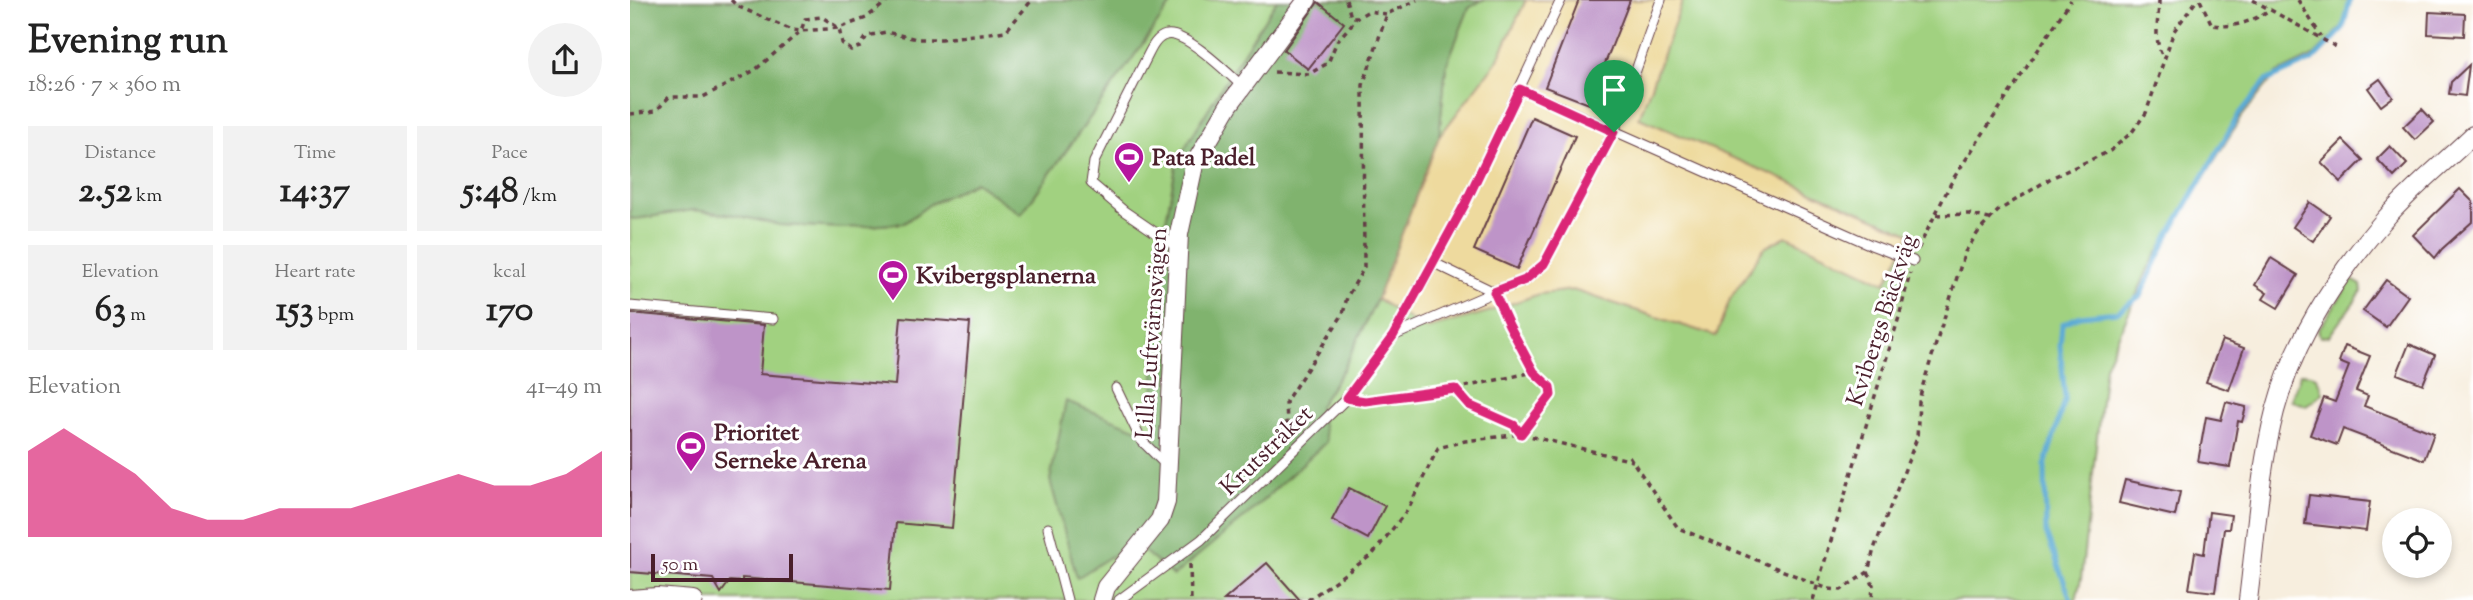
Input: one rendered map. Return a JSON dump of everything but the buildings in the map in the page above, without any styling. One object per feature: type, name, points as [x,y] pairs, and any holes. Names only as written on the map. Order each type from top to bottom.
[{"type":"street","name":"Lilla Luftvärnsvägen","points":[[1102,600],[1106,587],[1160,520],[1166,502],[1178,234],[1194,165],[1228,105],[1307,0]]},
{"type":"street","points":[[2248,600],[2264,470],[2275,411],[2295,354],[2332,287],[2385,218],[2471,141]]},
{"type":"street","points":[[630,599],[657,597],[694,600]]},
{"type":"lane","name":"Krutstråket","points":[[1119,600],[1201,540],[1347,398],[1393,336],[1465,204],[1561,0]]},
{"type":"lane","points":[[1393,336],[1525,280],[1544,264],[1614,132],[1661,0]]},
{"type":"lane","points":[[1178,248],[1124,211],[1091,183],[1094,162],[1147,55],[1158,39],[1167,34],[1176,35],[1208,56],[1242,86]]},
{"type":"lane","points":[[1520,89],[1871,245],[1913,261]]},
{"type":"lane","points":[[1432,262],[1494,292]]},
{"type":"lane","points":[[630,306],[773,319]]},
{"type":"lane","points":[[1116,388],[1141,440],[1167,466]]},
{"type":"lane","points":[[1048,527],[1067,600]]},
{"type":"path","points":[[731,0],[737,6],[792,30],[801,31],[839,28],[866,18],[889,0]]},
{"type":"path","points":[[630,114],[656,111],[669,97],[704,97],[755,70],[801,31],[805,19],[822,17],[839,28],[842,43],[851,50],[860,47],[867,36],[886,32],[917,39],[942,39],[1006,31],[1032,0]]},
{"type":"path","points":[[1346,0],[1352,17],[1358,17]]},
{"type":"path","points":[[1255,68],[1308,74],[1328,63],[1337,41],[1358,17],[1369,11],[1387,14],[1416,0]]},
{"type":"path","name":"Kvibergs Bäckväg","points":[[1813,600],[1899,317],[1913,261],[1953,179],[2071,0]]},
{"type":"path","points":[[2159,0],[2156,22],[2158,49],[2164,58]]},
{"type":"path","points":[[1872,600],[1873,585],[1868,572],[1874,549],[1917,438],[1922,388],[1965,252],[1989,219],[2051,178],[2110,151],[2132,132],[2146,113],[2174,31],[2199,0],[2212,25],[2236,25],[2259,17],[2271,9]]},
{"type":"path","points":[[2253,0],[2336,47]]},
{"type":"path","points":[[2298,0],[2322,37]]},
{"type":"path","points":[[1299,444],[1287,424],[1286,401],[1343,314],[1347,297],[1364,268],[1363,85],[1387,14]]},
{"type":"path","points":[[1934,215],[1969,214],[1989,219]]},
{"type":"path","points":[[1494,292],[1534,372],[1550,387],[1551,395],[1521,434]]},
{"type":"path","points":[[1347,398],[1365,401],[1455,389],[1534,372]]},
{"type":"path","points":[[1455,389],[1469,405],[1514,425],[1521,434]]},
{"type":"path","points":[[1308,600],[1373,554],[1408,509],[1438,449],[1465,441],[1521,434],[1634,461]]},
{"type":"path","points":[[1629,456],[1678,528],[1818,585],[1841,590],[1868,572]]},
{"type":"path","points":[[1190,549],[1191,600]]},
{"type":"green space","points":[[630,0],[1174,0],[1021,214],[975,182],[930,204],[904,223],[845,228],[780,225],[735,215],[693,210],[630,218]]},
{"type":"green space","name":"Kvibergsplanerna","points":[[1174,0],[1277,0],[1177,161],[1165,226],[1161,265],[1220,535],[1245,517],[1326,442],[1319,406],[1344,368],[1377,299],[1426,329],[1539,294],[1573,290],[1716,336],[1730,299],[1764,248],[1786,236],[1886,282],[1911,234],[1639,118],[1683,0],[2349,0],[2342,27],[2315,55],[2276,74],[2240,119],[2149,267],[2105,366],[2081,579],[2076,600],[630,600],[630,218],[693,210],[735,215],[780,225],[845,228],[904,223],[930,204],[976,182],[1021,214]]},
{"type":"green space","points":[[1277,0],[1482,0],[1469,8],[1446,66],[1439,137],[1377,299],[1344,368],[1319,406],[1326,442],[1245,517],[1173,576],[1133,542],[1077,578],[1050,480],[1066,401],[1156,436],[1153,340],[1165,226],[1177,161]]},
{"type":"green space","points":[[1482,0],[1526,0],[1497,61],[1439,137],[1446,66],[1469,8]]},
{"type":"green space","points":[[2352,280],[2361,285],[2362,291],[2329,336],[2320,337],[2318,330]]},
{"type":"green space","points":[[2301,373],[2311,374],[2316,378],[2323,393],[2306,406],[2291,400]]},
{"type":"sand","points":[[1526,0],[1683,0],[1639,118],[1911,234],[1885,283],[1786,236],[1764,248],[1730,299],[1716,336],[1573,290],[1539,294],[1426,329],[1377,299],[1439,137],[1497,61]]},
{"type":"waterway","points":[[2071,600],[2046,533],[2045,466],[2065,398],[2060,346],[2062,324],[2080,316],[2117,312],[2140,296],[2169,235],[2238,116],[2266,81],[2313,60],[2343,29],[2350,0]]},
{"type":"place","name":"Pata Padel","points":[[1129,184]]},
{"type":"place","name":"Kvibergsplanerna","points":[[893,302]]},
{"type":"place","name":"Prioritet Serneke Arena","points":[[691,473]]},
{"type":"route","points":[[1520,89],[1614,132],[1544,264],[1525,280],[1494,292],[1534,372],[1550,387],[1551,395],[1521,434],[1514,425],[1469,405],[1455,389],[1365,401],[1347,398],[1393,336],[1465,204],[1520,89]]}]
